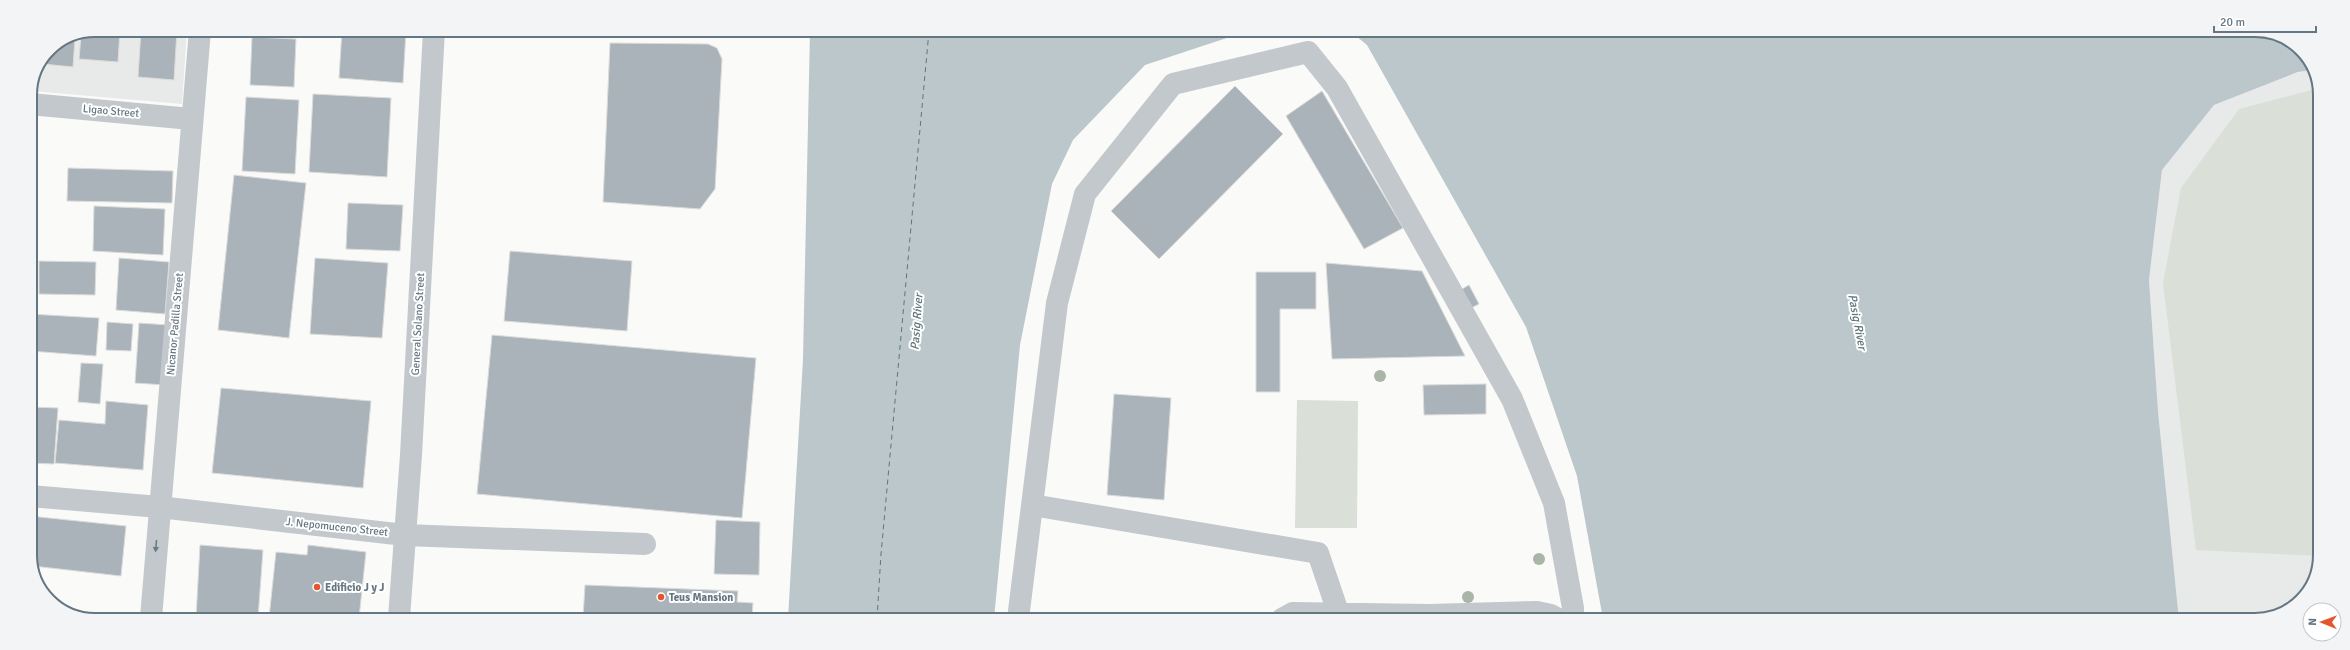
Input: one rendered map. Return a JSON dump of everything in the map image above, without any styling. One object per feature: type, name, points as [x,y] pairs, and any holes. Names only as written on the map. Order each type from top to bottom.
[{"type":"street","name":"Nicanor Padilla Street","points":[[150,613],[199,37]]},
{"type":"street","name":"General Solano Street","points":[[399,613],[434,37]]},
{"type":"street","points":[[1019,613],[1056,303],[1085,194],[1173,84],[1308,52],[1337,88],[1512,399],[1554,503],[1573,613]]},
{"type":"street","name":"Ligao Street","points":[[37,105],[192,119]]},
{"type":"street","name":"J. Nepomuceno Street","points":[[37,497],[159,507],[405,535],[645,544]]},
{"type":"street","points":[[1032,505],[1318,553],[1339,613]]},
{"type":"street","points":[[1438,613],[1542,613]]},
{"type":"shaded area","points":[[95,37],[187,37],[182,104],[37,91],[38,83],[41,73],[54,54],[73,41]]},
{"type":"shaded area","points":[[2308,71],[2313,91],[2313,563],[2309,577],[2296,596],[2274,610],[2255,613],[2178,613],[2158,411],[2149,280],[2162,170],[2214,105],[2299,72]]},
{"type":"shaded area","points":[[2313,90],[2313,556],[2196,550],[2163,283],[2181,188],[2239,109]]},
{"type":"shaded area","points":[[1297,400],[1358,401],[1357,528],[1295,528]]},
{"type":"water","name":"Pasig River","points":[[810,37],[1230,37],[1145,65],[1073,140],[1052,184],[1020,345],[995,613],[788,613],[803,359]]},
{"type":"water","name":"Pasig River","points":[[1357,37],[2263,37],[2277,41],[2290,49],[2299,57],[2308,71],[2298,72],[2214,105],[2162,170],[2149,280],[2158,411],[2178,613],[1602,613],[1577,476],[1526,327],[1367,45]]},
{"type":"building","points":[[120,37],[118,62],[79,59],[81,39]]},
{"type":"building","points":[[141,37],[177,37],[174,80],[138,77]]},
{"type":"building","points":[[252,37],[296,39],[294,87],[250,85]]},
{"type":"building","points":[[342,37],[406,37],[403,83],[339,78]]},
{"type":"building","points":[[75,40],[73,67],[46,64],[54,54]]},
{"type":"building","points":[[610,43],[708,44],[717,48],[722,59],[715,189],[700,209],[603,202]]},
{"type":"building","points":[[1235,86],[1283,134],[1159,259],[1111,211]]},
{"type":"building","points":[[1322,91],[1403,228],[1364,249],[1286,116]]},
{"type":"building","points":[[313,94],[391,98],[387,177],[309,172]]},
{"type":"building","points":[[246,97],[299,100],[295,174],[242,171]]},
{"type":"building","points":[[68,168],[173,171],[172,203],[67,201]]},
{"type":"building","points":[[234,175],[306,183],[289,338],[218,330]]},
{"type":"building","points":[[348,203],[403,205],[400,251],[346,249]]},
{"type":"building","points":[[94,206],[165,209],[163,255],[93,251]]},
{"type":"building","points":[[510,251],[632,261],[627,331],[504,321]]},
{"type":"building","points":[[119,258],[169,262],[165,314],[116,310]]},
{"type":"building","points":[[315,258],[388,263],[382,338],[310,334]]},
{"type":"building","points":[[39,261],[96,262],[95,295],[39,294]]},
{"type":"building","points":[[1326,263],[1422,271],[1465,356],[1332,359]]},
{"type":"building","points":[[1256,272],[1316,272],[1316,309],[1280,309],[1280,392],[1256,392]]},
{"type":"building","points":[[1469,285],[1479,304],[1467,310],[1457,292]]},
{"type":"building","points":[[37,314],[99,318],[96,356],[37,352]]},
{"type":"building","points":[[107,322],[133,324],[131,351],[106,350]]},
{"type":"building","points":[[139,323],[169,325],[165,385],[135,383]]},
{"type":"building","points":[[492,335],[756,358],[742,518],[477,494]]},
{"type":"building","points":[[81,363],[103,364],[100,404],[78,402]]},
{"type":"building","points":[[1486,384],[1486,414],[1424,415],[1423,385]]},
{"type":"building","points":[[221,388],[371,401],[363,488],[212,473]]},
{"type":"building","points":[[1114,394],[1171,398],[1164,500],[1107,495]]},
{"type":"building","points":[[106,401],[148,405],[143,470],[55,463],[59,420],[105,424]]},
{"type":"building","points":[[37,407],[58,408],[54,464],[37,463]]},
{"type":"building","points":[[37,517],[126,526],[121,576],[38,567]]},
{"type":"building","points":[[716,520],[760,522],[759,575],[714,574]]},
{"type":"building","points":[[200,545],[263,550],[258,613],[196,613]]},
{"type":"building","name":"Edificio J y J","points":[[308,545],[366,552],[360,613],[270,613],[276,552],[307,555]]},
{"type":"building","name":"Teus Mansion","points":[[585,585],[738,591],[737,602],[753,603],[752,613],[583,613]]},
{"type":"ferry route","points":[[877,613],[881,554],[928,37]]},
{"type":"place","name":"Edificio J y J","points":[[317,587]]},
{"type":"place","name":"Teus Mansion","points":[[661,597]]}]
